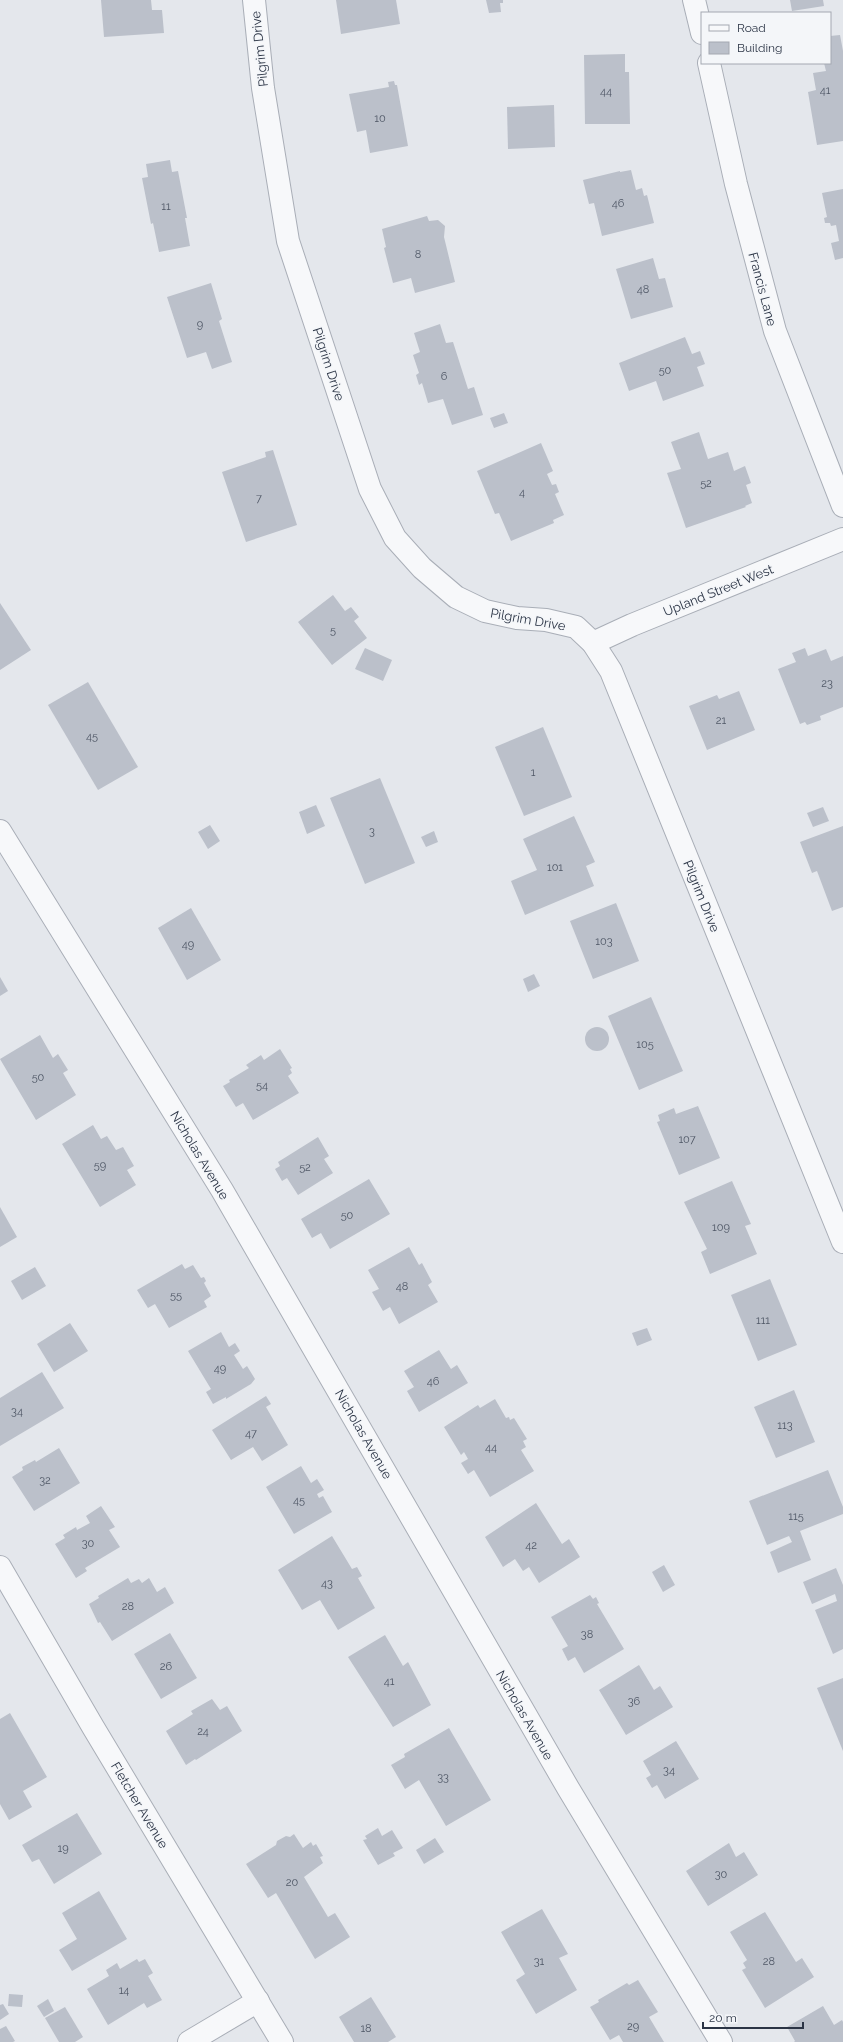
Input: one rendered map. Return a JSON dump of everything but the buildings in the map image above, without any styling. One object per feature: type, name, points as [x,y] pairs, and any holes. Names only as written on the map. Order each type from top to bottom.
[{"type":"street","name":"Pilgrim Drive","points":[[254,0],[263,88],[288,241],[370,489],[395,538],[422,568],[456,596],[485,611],[517,618],[546,620],[576,627],[593,643],[611,671],[843,1242]]},
{"type":"street","points":[[694,0],[701,29]]},
{"type":"street","name":"Francis Lane","points":[[709,64],[736,184],[774,331],[843,506]]},
{"type":"street","name":"Upland Street West","points":[[593,643],[632,625],[843,539]]},
{"type":"street","name":"Nicholas Avenue","points":[[0,831],[222,1190],[568,1788],[721,2042]]},
{"type":"street","name":"Fletcher Avenue","points":[[0,1567],[93,1727],[282,2042]]},
{"type":"street","points":[[189,2042],[258,2001]]}]
